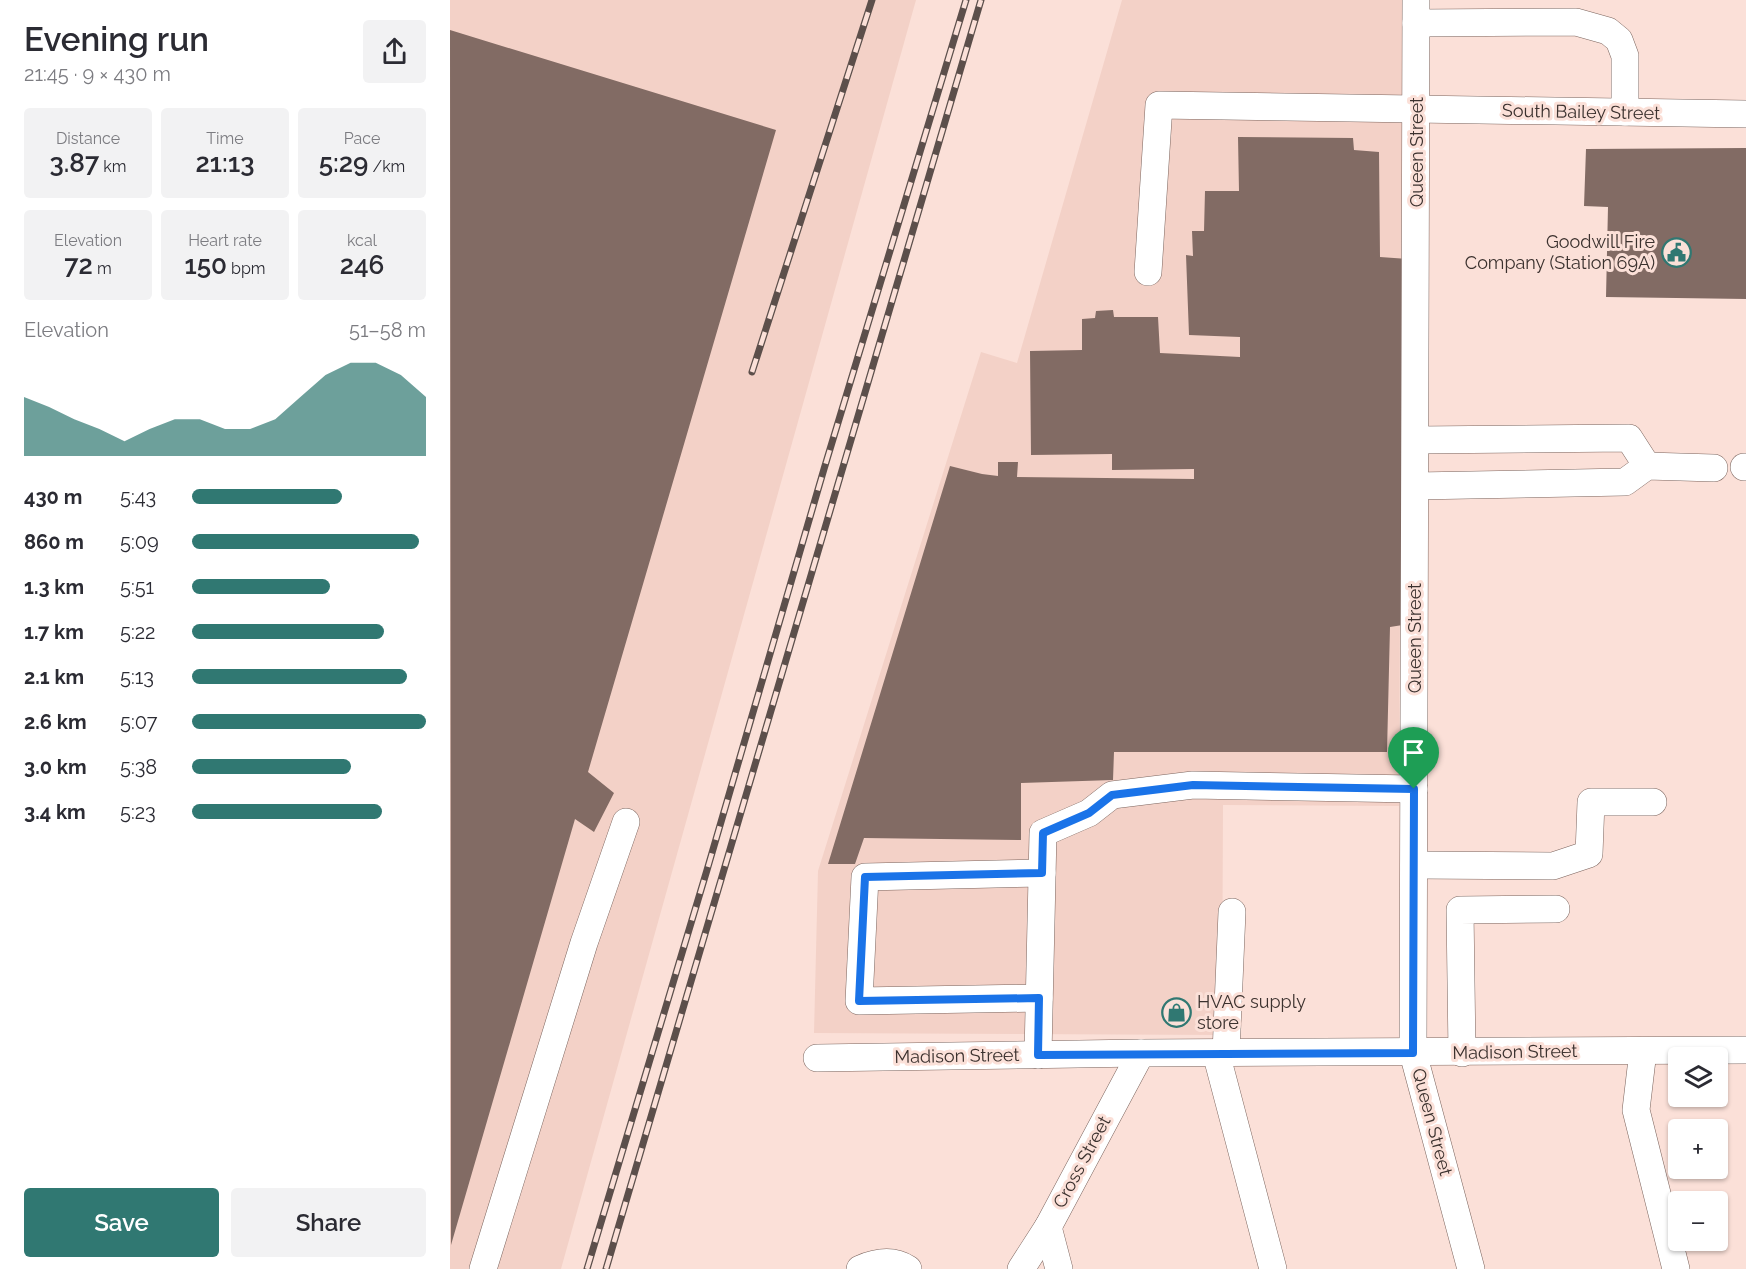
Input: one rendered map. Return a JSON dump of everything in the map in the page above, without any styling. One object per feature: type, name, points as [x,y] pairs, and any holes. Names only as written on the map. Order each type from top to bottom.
[{"type":"street","name":"Queen Street","points":[[1416,11],[1413,1053],[1471,1269]]},
{"type":"street","points":[[1416,11],[1576,22],[1608,31],[1619,40],[1625,56],[1625,112]]},
{"type":"street","name":"South Bailey Street","points":[[1148,272],[1159,105],[1746,114]]},
{"type":"street","points":[[1416,440],[1629,438],[1647,466]]},
{"type":"street","points":[[1416,486],[1625,482],[1647,466],[1714,468]]},
{"type":"street","points":[[1038,1055],[1043,833],[1089,813],[1112,795],[1193,785],[1414,789]]},
{"type":"street","points":[[1414,865],[1553,866],[1588,854],[1591,802],[1653,802]]},
{"type":"street","points":[[483,1269],[584,943],[626,822]]},
{"type":"street","points":[[1039,998],[859,1001],[865,877],[1042,873]]},
{"type":"street","points":[[1462,1053],[1460,910],[1556,909]]},
{"type":"street","points":[[1232,912],[1221,1053],[1274,1269]]},
{"type":"street","name":"Madison Street","points":[[817,1058],[1141,1053],[1746,1050]]},
{"type":"street","points":[[1644,1051],[1636,1110],[1676,1269]]},
{"type":"street","name":"Cross Street","points":[[1021,1269],[1048,1227],[1141,1053]]},
{"type":"street","points":[[1048,1227],[1059,1269]]},
{"type":"street","points":[[860,1269],[873,1263],[899,1262],[908,1269]]},
{"type":"shaded area","points":[[450,0],[916,0],[561,1269],[450,1269]]},
{"type":"shaded area","points":[[1122,0],[1403,0],[1399,806],[1223,805],[1222,1035],[814,1033],[818,871],[981,352],[1017,363]]},
{"type":"building","points":[[450,30],[776,130],[588,772],[614,793],[594,832],[575,819],[451,1245]]},
{"type":"building","points":[[1238,137],[1353,138],[1354,150],[1379,152],[1380,257],[1408,259],[1409,624],[1390,627],[1387,752],[1114,752],[1113,780],[1021,783],[1021,840],[864,838],[855,864],[828,864],[950,466],[998,476],[998,462],[1018,462],[1017,477],[1194,479],[1194,469],[1112,470],[1112,454],[1031,455],[1030,351],[1082,350],[1082,319],[1095,318],[1096,311],[1113,310],[1114,317],[1158,317],[1160,353],[1240,357],[1240,337],[1189,335],[1186,255],[1193,256],[1192,231],[1204,231],[1205,191],[1239,191]]},
{"type":"building","name":"Goodwill Fire Company (Station 69A)","points":[[1746,148],[1746,299],[1606,297],[1608,207],[1584,206],[1586,149]]},
{"type":"railway","points":[[752,372],[872,0]]},
{"type":"railway","points":[[587,1269],[824,469],[966,0]]},
{"type":"railway","points":[[606,1269],[981,0]]},
{"type":"place","name":"Goodwill Fire Company (Station 69A)","points":[[1676,252]]},
{"type":"place","name":"HVAC supply store","points":[[1176,1012]]},
{"type":"route","points":[[1193,785],[1414,789],[1413,1053],[1038,1055],[1039,998],[859,1001],[865,877],[1042,873],[1043,833],[1089,813],[1112,795],[1193,785]]}]
